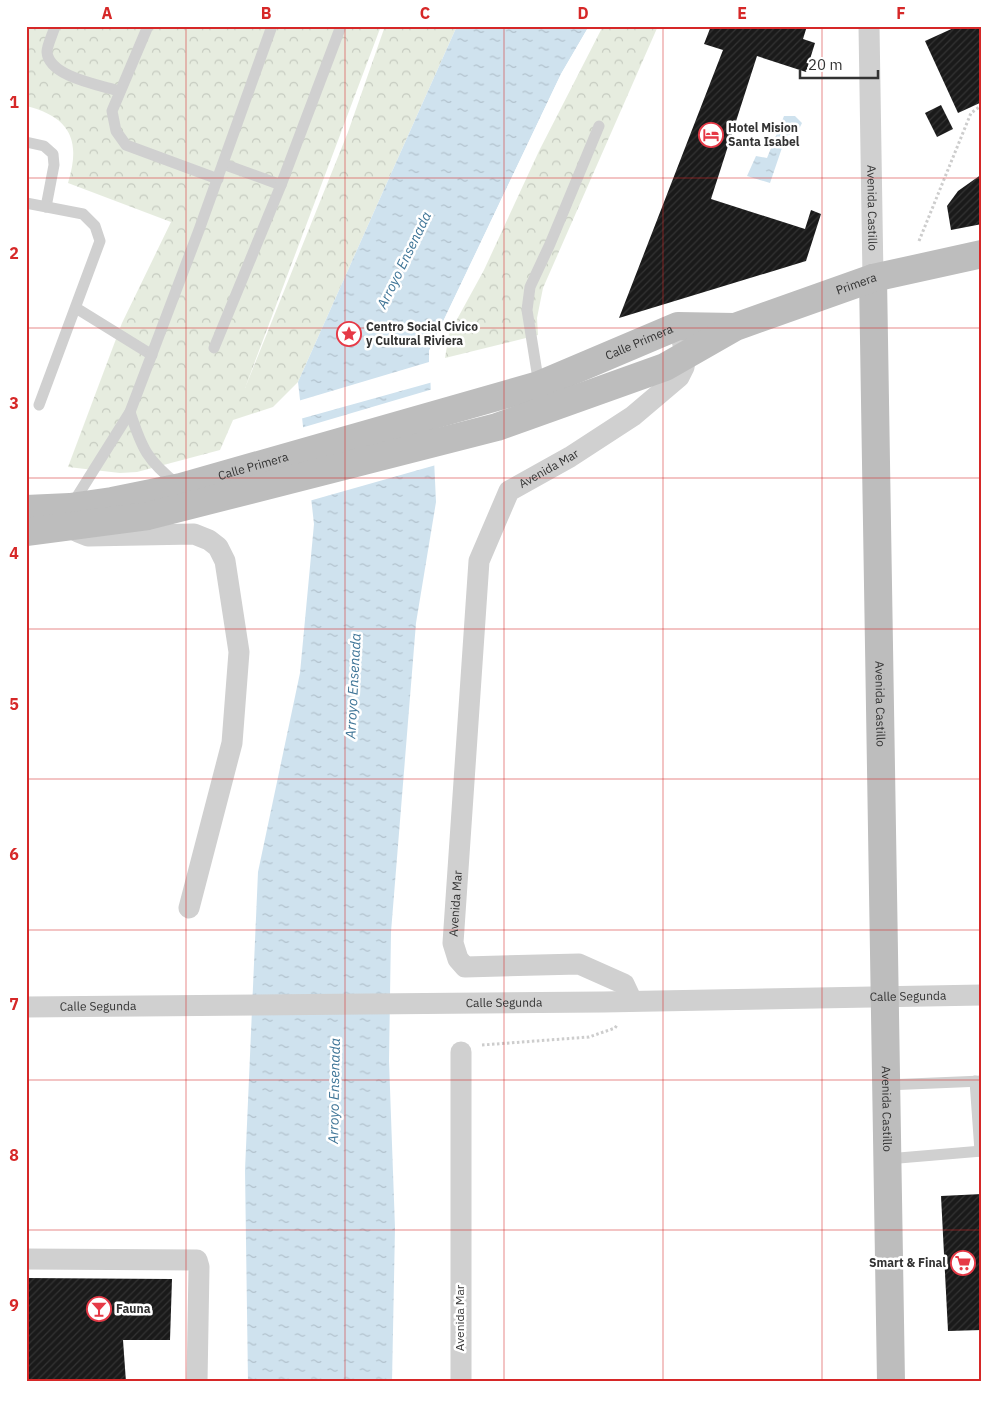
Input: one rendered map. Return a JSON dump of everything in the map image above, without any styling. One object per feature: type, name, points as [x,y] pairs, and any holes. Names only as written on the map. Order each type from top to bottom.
[{"type":"main road","name":"Primera","points":[[735,327],[872,278],[982,254]]},
{"type":"main road","name":"Avenida Castillo","points":[[872,278],[891,1382]]},
{"type":"main road","name":"Calle Primera","points":[[26,508],[71,516],[112,501],[190,496],[230,485],[539,385],[678,326],[735,327]]},
{"type":"main road","name":"Calle Primera","points":[[230,485],[497,427],[665,367],[735,327]]},
{"type":"main road","points":[[26,532],[71,516]]},
{"type":"street","name":"Avenida Castillo","points":[[869,26],[872,278]]},
{"type":"street","points":[[678,326],[686,355]]},
{"type":"street","name":"Avenida Mar","points":[[632,1001],[624,984],[579,964],[465,967],[458,959],[453,943],[479,561],[509,491],[570,457],[633,416],[679,377],[684,367],[686,355]]},
{"type":"street","points":[[71,516],[77,532],[88,536],[194,534],[210,540],[218,547],[225,562],[238,652],[232,743],[189,908]]},
{"type":"street","name":"Calle Segunda","points":[[26,1007],[603,1002],[982,995]]},
{"type":"street","name":"Avenida Mar","points":[[461,1052],[461,1382]]},
{"type":"street","points":[[26,1259],[197,1260],[199,1267],[197,1382]]},
{"type":"lane","points":[[55,26],[47,52],[50,62],[64,74],[119,90]]},
{"type":"lane","points":[[148,26],[119,90],[112,111],[116,131],[126,145],[218,179]]},
{"type":"lane","points":[[71,516],[130,412],[218,179],[272,26]]},
{"type":"lane","points":[[214,348],[282,185],[341,26]]},
{"type":"lane","points":[[539,385],[527,310],[530,287],[599,126]]},
{"type":"lane","points":[[26,142],[44,146],[53,154],[54,165],[46,207]]},
{"type":"lane","points":[[223,164],[282,185]]},
{"type":"lane","points":[[26,203],[83,214],[95,226],[100,241],[39,405]]},
{"type":"lane","points":[[76,308],[152,355]]},
{"type":"lane","points":[[130,412],[141,445],[154,466],[190,496]]},
{"type":"lane","points":[[886,1085],[978,1081],[981,1151],[887,1158]]},
{"type":"path","points":[[918,244],[971,113],[982,105]]},
{"type":"path","points":[[461,1052],[470,1046],[589,1037],[615,1028],[632,1001]]},
{"type":"green space","points":[[26,26],[381,26],[245,388],[348,132],[385,26],[457,26],[298,382],[273,407],[233,420],[220,450],[137,472],[120,473],[68,467],[122,323],[171,222],[68,183],[73,155],[69,133],[53,117],[26,106]]},
{"type":"green space","points":[[603,26],[658,26],[543,288],[537,318],[538,335],[445,358],[449,334],[484,270],[539,151]]},
{"type":"water","name":"Arroyo Ensenada","points":[[457,26],[589,26],[561,74],[429,351],[436,502],[416,623],[391,932],[389,1061],[395,1228],[392,1382],[248,1382],[245,1170],[258,872],[300,673],[314,524],[298,382]]},
{"type":"water","points":[[784,116],[795,116],[802,123],[798,131],[786,136],[770,183],[747,176],[756,156],[767,158]]},
{"type":"pier","points":[[589,26],[591,27],[564,75],[432,352],[433,382],[300,419],[298,401],[429,362],[429,351],[561,74]]},
{"type":"pier","points":[[433,389],[436,465],[309,501],[301,428]]},
{"type":"building","name":"Hotel Mision Santa Isabel","points":[[711,26],[807,26],[803,39],[815,43],[806,72],[757,56],[711,199],[805,229],[811,210],[821,214],[806,261],[619,318],[723,50],[704,44]]},
{"type":"building","points":[[958,26],[982,26],[982,102],[958,113],[925,41]]},
{"type":"building","points":[[941,105],[953,129],[937,137],[925,113]]},
{"type":"building","points":[[982,174],[982,224],[951,230],[947,206],[958,191]]},
{"type":"building","name":"Smart & Final","points":[[982,1194],[982,1330],[948,1331],[941,1196]]},
{"type":"building","name":"Fauna","points":[[26,1278],[172,1279],[170,1340],[123,1340],[126,1382],[26,1382]]},
{"type":"place","name":"Hotel Mision Santa Isabel","points":[[711,135]]},
{"type":"place","name":"Centro Social Civico y Cultural Riviera","points":[[349,334]]},
{"type":"place","name":"Smart & Final","points":[[963,1263]]},
{"type":"place","name":"Fauna","points":[[99,1309]]}]
